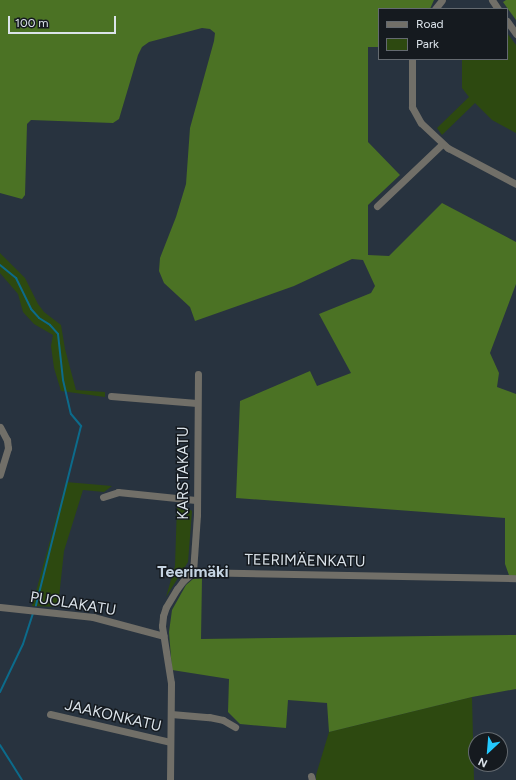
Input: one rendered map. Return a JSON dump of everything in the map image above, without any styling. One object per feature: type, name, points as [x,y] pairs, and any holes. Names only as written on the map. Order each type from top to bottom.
[{"type":"street","points":[[436,8],[442,0]]},
{"type":"street","points":[[508,22],[516,34]]},
{"type":"street","points":[[412,60],[412,101],[414,112],[421,123],[442,144],[516,184]]},
{"type":"street","points":[[377,206],[442,144]]},
{"type":"street","name":"KARSTAKATU","points":[[193,572],[196,533],[198,374]]},
{"type":"street","points":[[111,396],[197,403]]},
{"type":"street","points":[[0,427],[7,440],[8,448],[0,474]]},
{"type":"street","points":[[103,497],[118,492],[196,500]]},
{"type":"street","points":[[170,780],[170,671],[162,626],[166,607],[183,581],[193,572]]},
{"type":"street","name":"TEERIMÄENKATU","points":[[193,572],[516,578]]},
{"type":"street","name":"PUOLAKATU","points":[[0,607],[93,617],[164,636]]},
{"type":"street","name":"JAAKONKATU","points":[[50,714],[170,742]]},
{"type":"street","points":[[171,714],[209,717],[223,720],[235,727]]},
{"type":"green space","points":[[0,0],[434,0],[430,8],[378,8],[378,47],[368,47],[368,142],[400,175],[368,205],[368,255],[389,256],[442,203],[516,242],[516,284],[490,353],[499,373],[497,387],[516,394],[516,578],[510,578],[505,564],[505,518],[236,498],[240,401],[310,371],[317,386],[351,373],[319,314],[371,293],[375,286],[363,260],[352,259],[294,286],[195,321],[190,307],[164,283],[159,271],[160,258],[176,217],[186,184],[190,128],[214,41],[215,33],[210,29],[202,28],[149,42],[142,47],[138,55],[119,119],[113,123],[31,120],[27,124],[25,195],[22,199],[0,193]]},
{"type":"green space","points":[[506,0],[516,0],[516,20],[508,8],[503,2]]},
{"type":"green space","points":[[508,34],[516,45],[516,133],[492,120],[475,103],[442,135],[437,128],[469,97],[462,88],[462,60],[508,60]]},
{"type":"green space","points":[[0,253],[25,278],[38,304],[44,312],[61,325],[65,349],[76,390],[105,392],[105,397],[61,391],[54,368],[51,346],[53,335],[34,324],[23,312],[18,294],[0,273]]},
{"type":"green space","points":[[66,482],[112,486],[104,492],[83,490],[64,551],[58,607],[32,606]]},
{"type":"green space","points":[[177,505],[185,506],[192,511],[188,562],[166,597],[175,566]]},
{"type":"green space","points":[[202,578],[201,639],[516,635],[516,689],[472,697],[329,732],[327,703],[288,700],[286,728],[240,724],[228,712],[229,679],[172,670],[169,632],[172,610],[186,585],[193,579]]},
{"type":"green space","points":[[472,697],[473,732],[468,732],[468,772],[474,772],[474,780],[316,780],[316,775],[329,732]]},
{"type":"waterway","points":[[0,265],[16,278],[31,309],[58,334],[63,380],[71,414],[81,426],[36,605]]},
{"type":"waterway","points":[[0,692],[23,644],[33,613]]},
{"type":"waterway","points":[[0,745],[22,780]]},
{"type":"district","name":"Teerimäki","points":[[193,572]]}]
